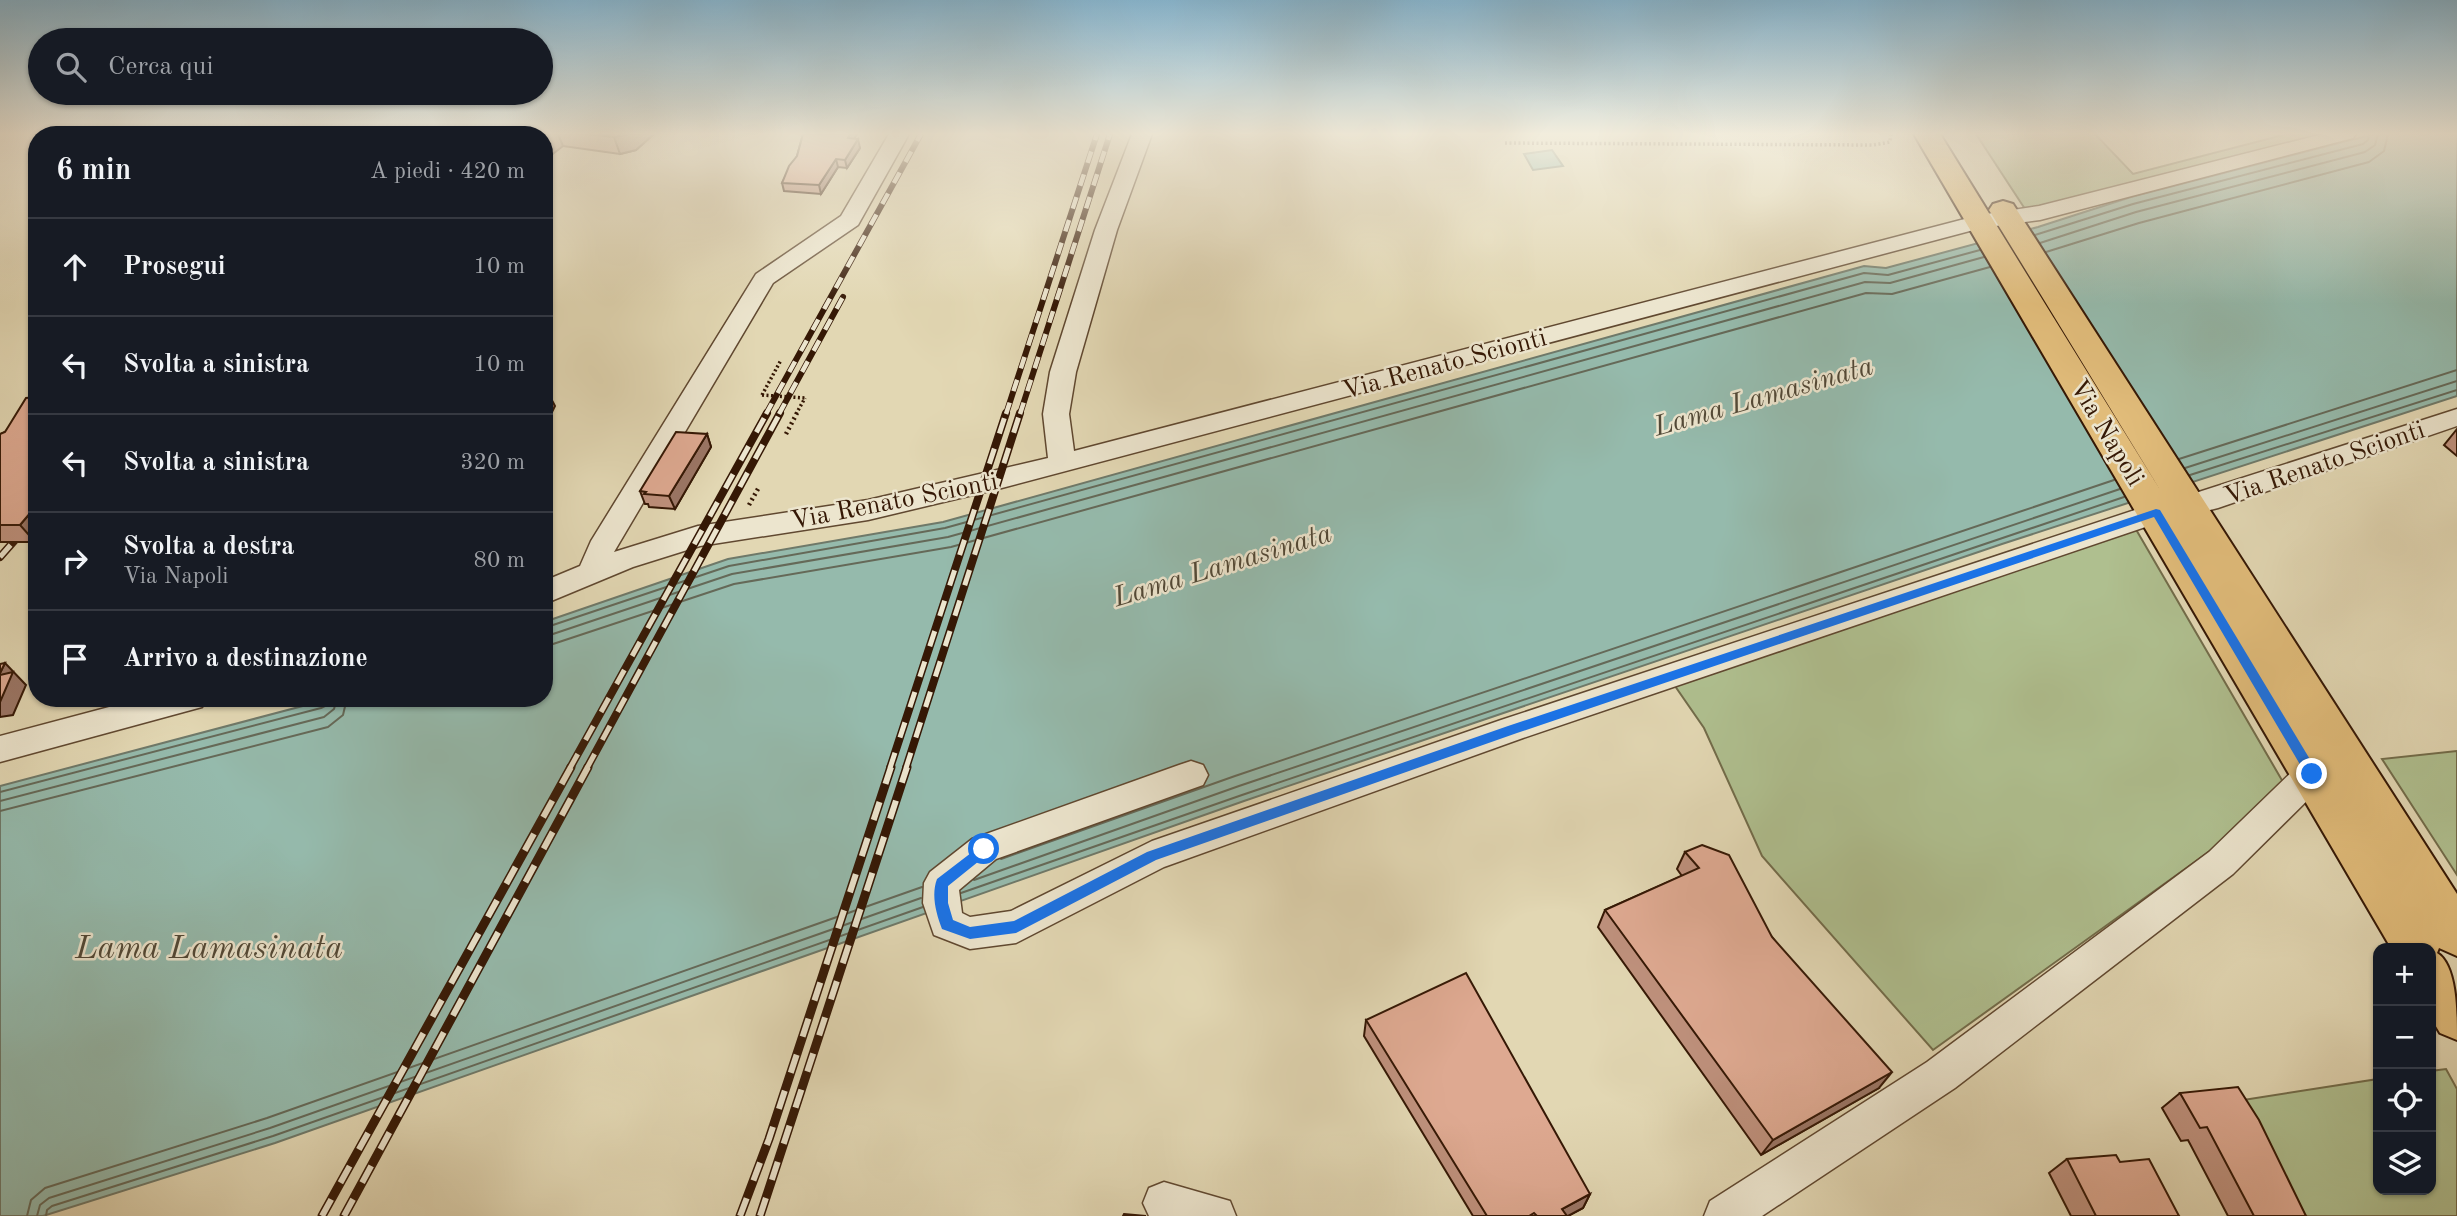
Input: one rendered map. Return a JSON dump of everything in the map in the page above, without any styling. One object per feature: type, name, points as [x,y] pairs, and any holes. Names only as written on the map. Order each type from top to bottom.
[{"type":"main road","name":"Via Napoli","points":[[1971,191],[1996,224],[2173,509],[2457,935]]},
{"type":"main road","name":"Via Napoli","points":[[1981,191],[1996,224]]},
{"type":"main road","name":"Via Napoli","points":[[2173,509],[2312,774],[2413,943]]},
{"type":"main road","points":[[2436,981],[2457,1017]]},
{"type":"street","points":[[593,573],[601,548],[764,279],[850,220],[867,191]]},
{"type":"street","points":[[1062,463],[1056,414],[1063,372],[1106,230],[1121,191]]},
{"type":"street","name":"Via Renato Scionti","points":[[553,589],[698,536],[868,510],[1062,463],[2126,191]]},
{"type":"street","name":"Via Renato Scionti","points":[[1191,775],[984,849],[942,883],[941,903],[947,924],[970,933],[1016,927],[1152,856],[1512,729],[2173,509],[2218,499],[2457,417]]},
{"type":"street","points":[[0,749],[157,707]]},
{"type":"street","points":[[1725,1216],[1941,1075],[2221,863],[2312,774]]},
{"type":"street","points":[[1164,1203],[1214,1216]]},
{"type":"path","points":[[781,360],[762,395],[805,398],[786,434]]},
{"type":"green space","points":[[2013,191],[2111,191],[2048,207],[2025,209]]},
{"type":"green space","points":[[2134,526],[2283,782],[2210,851],[1933,1050],[1762,856],[1704,728],[1675,686]]},
{"type":"green space","points":[[2457,751],[2457,875],[2382,759]]},
{"type":"green space","points":[[2446,1069],[2457,1089],[2457,1216],[2279,1216],[2224,1103],[2373,1080],[2373,1195],[2436,1195],[2436,1070]]},
{"type":"water","name":"Lama Lamasinata","points":[[2155,191],[2457,191],[2457,396],[2002,544],[1244,801],[275,1143],[43,1216],[0,1216],[0,786],[299,707],[553,707],[553,619],[728,559],[943,522],[1864,266],[1886,268],[2038,227]]},
{"type":"building","points":[[26,398],[28,516],[20,525],[0,525],[0,434],[5,432]]},
{"type":"building","points":[[676,432],[707,434],[669,496],[644,494],[646,492],[640,491]]},
{"type":"building","points":[[13,672],[0,702],[0,675]]},
{"type":"building","points":[[1702,845],[1729,855],[1772,937],[1892,1072],[1773,1140],[1605,910],[1699,868],[1685,852]]},
{"type":"building","points":[[1466,973],[1590,1194],[1562,1209],[1567,1216],[1537,1216],[1534,1213],[1529,1216],[1487,1216],[1366,1020]]},
{"type":"building","points":[[2238,1087],[2259,1120],[2306,1216],[2254,1216],[2207,1127],[2200,1128],[2180,1093]]},
{"type":"building","points":[[2116,1155],[2120,1162],[2149,1159],[2179,1216],[2096,1216],[2067,1159]]},
{"type":"railway","points":[[766,414],[890,191]]},
{"type":"railway","points":[[1006,414],[1079,191]]},
{"type":"railway","points":[[1020,414],[1092,191]]},
{"type":"railway","points":[[779,414],[843,297]]},
{"type":"railway","points":[[570,768],[767,413]]},
{"type":"railway","points":[[587,768],[780,413]]},
{"type":"railway","points":[[890,768],[1006,413]]},
{"type":"railway","points":[[906,768],[1020,413]]},
{"type":"railway","points":[[0,557],[28,525]]},
{"type":"railway","points":[[322,1216],[571,767]]},
{"type":"railway","points":[[344,1216],[588,767]]},
{"type":"railway","points":[[740,1216],[769,1139],[891,767]]},
{"type":"railway","points":[[760,1216],[907,767]]},
{"type":"route","points":[[984,849],[942,883],[941,903],[947,924],[970,933],[1016,927],[1152,856],[1512,729],[2156,513],[2312,774]]}]
